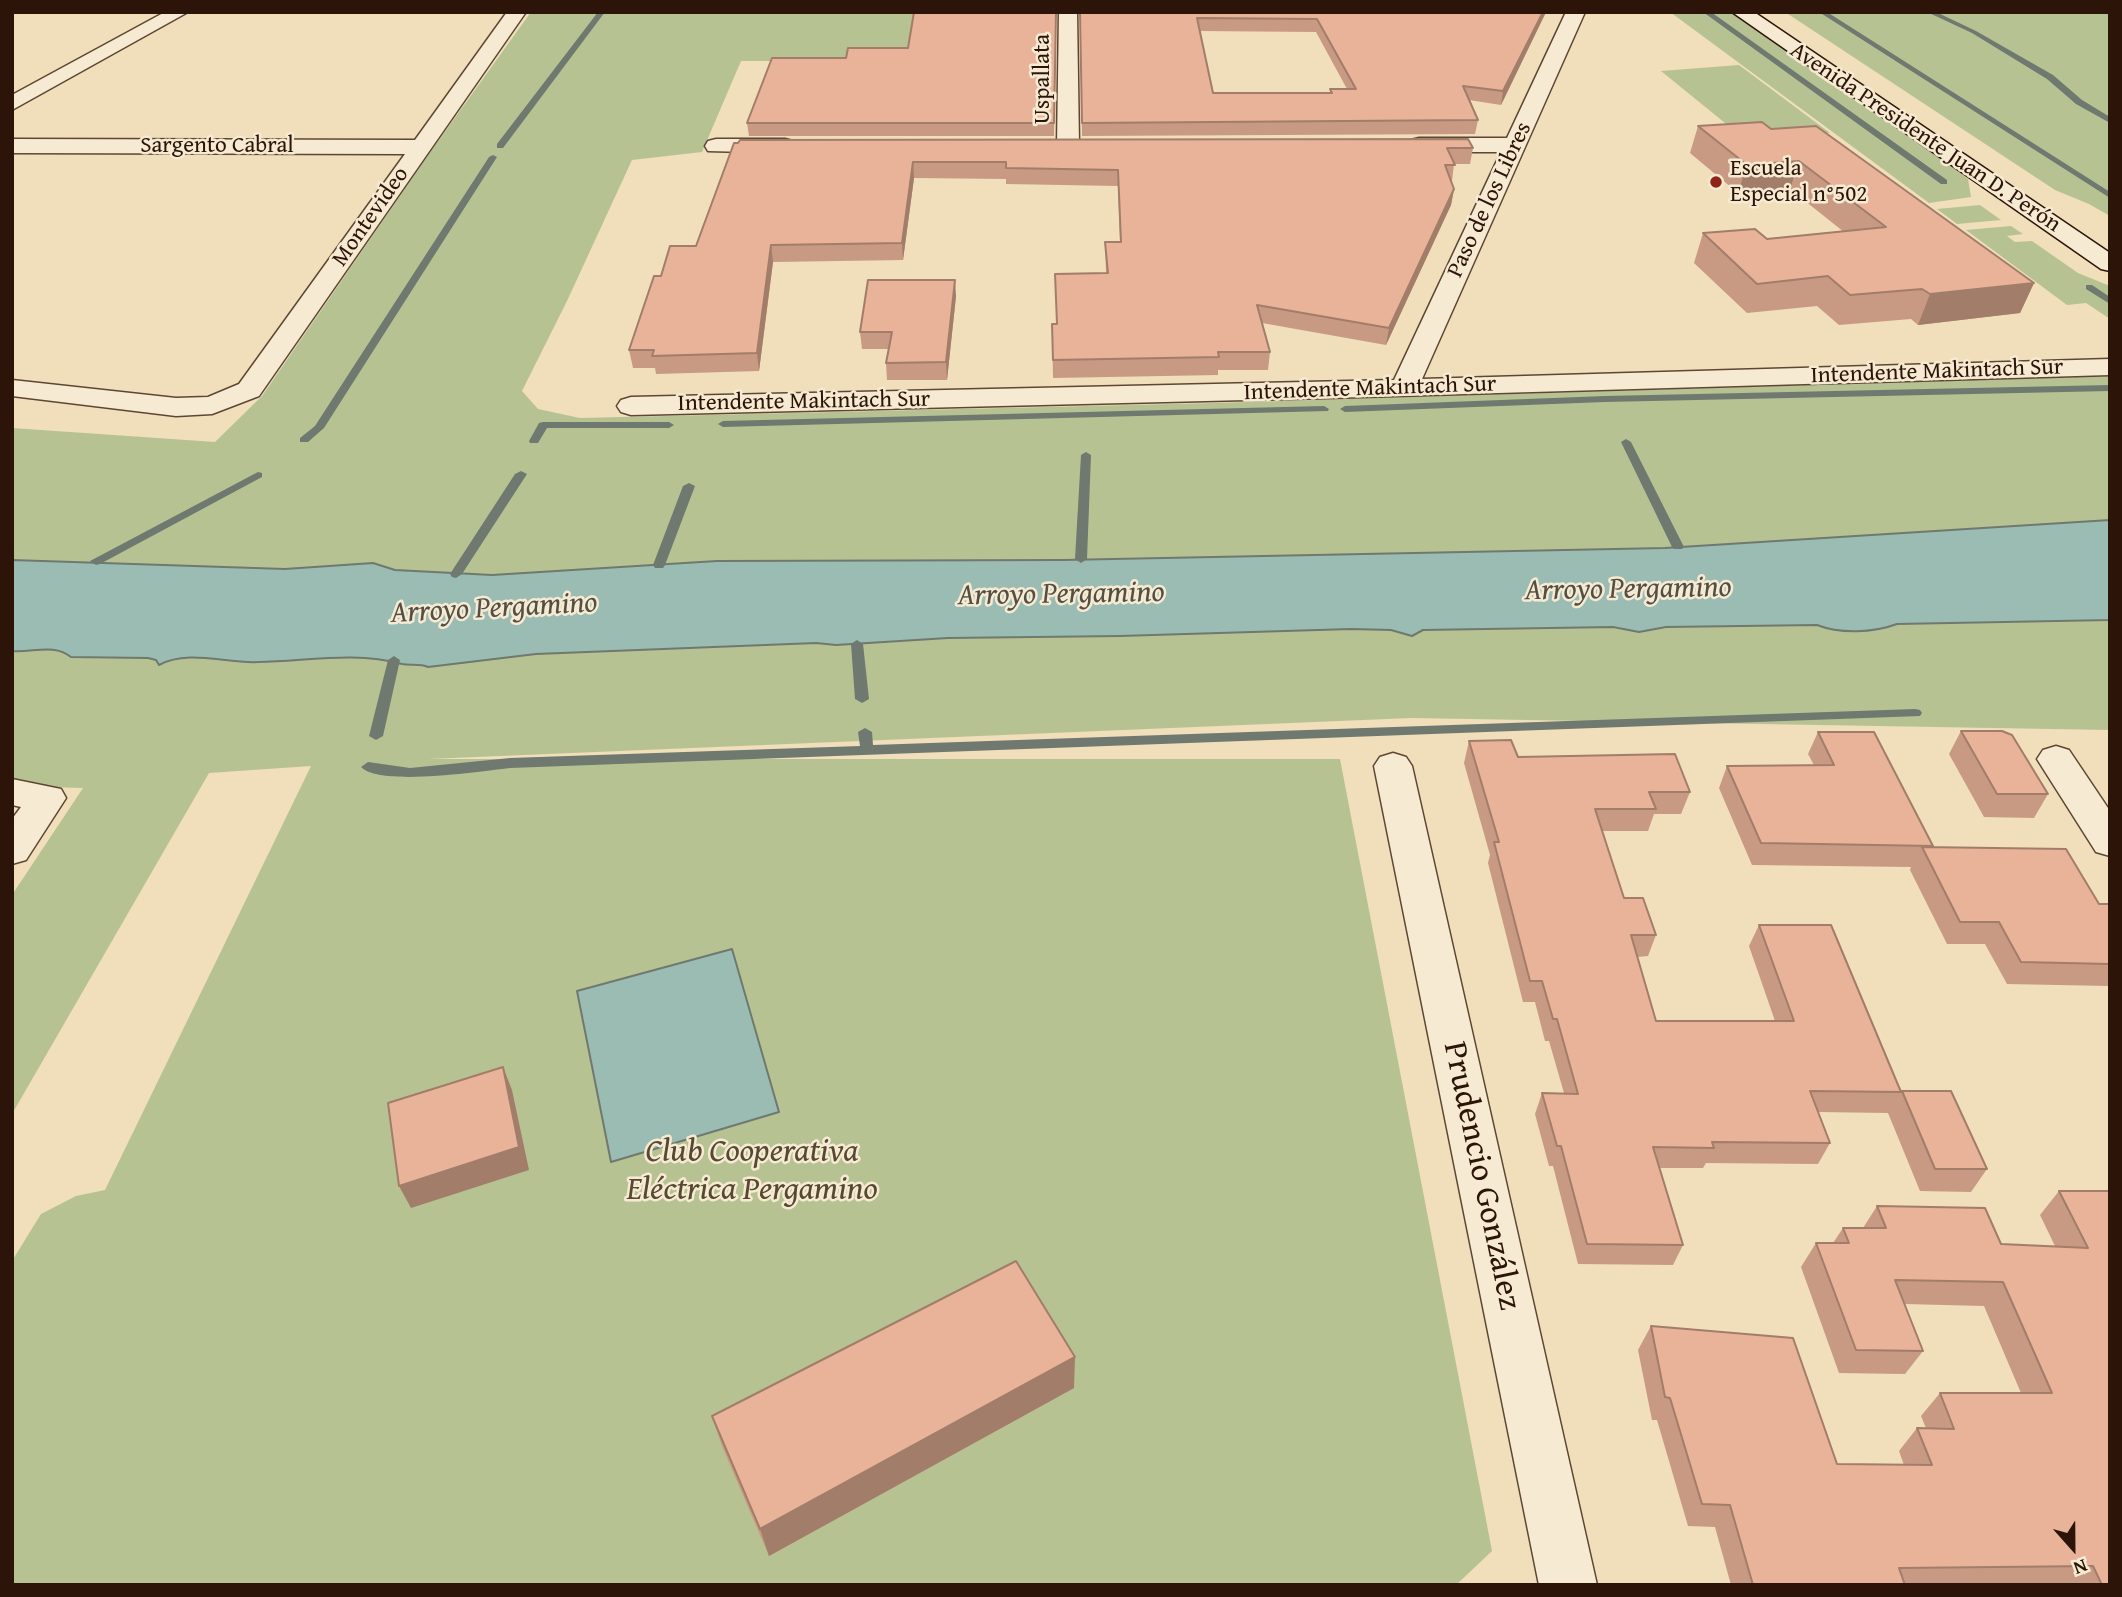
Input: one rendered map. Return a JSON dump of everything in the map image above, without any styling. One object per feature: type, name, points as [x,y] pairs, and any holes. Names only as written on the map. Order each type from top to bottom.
[{"type":"street","points":[[12,104],[178,12]]},
{"type":"street","name":"Montevideo","points":[[12,388],[176,407],[212,405],[249,390],[517,12]]},
{"type":"street","name":"Uspallata","points":[[1068,12],[1068,145]]},
{"type":"street","name":"Paso de los Libres","points":[[1404,388],[1576,12]]},
{"type":"street","name":"Avenida Presidente Juan D. Perón","points":[[1741,12],[2110,264]]},
{"type":"street","name":"Avenida Presidente Juan D. Perón","points":[[1772,12],[1945,127]]},
{"type":"street","points":[[1041,145],[1096,145]]},
{"type":"street","points":[[1404,145],[1515,145]]},
{"type":"street","name":"Sargento Cabral","points":[[12,146],[421,146]]},
{"type":"street","points":[[716,146],[811,146]]},
{"type":"street","name":"Avenida Presidente Juan D. Perón","points":[[2026,180],[2078,215]]},
{"type":"street","name":"Intendente Makintach Sur","points":[[631,406],[1404,388],[2110,367]]},
{"type":"street","points":[[2056,759],[2110,842]]},
{"type":"street","name":"Prudencio González","points":[[1393,766],[1569,1585]]},
{"type":"street","points":[[12,850],[29,795]]},
{"type":"green space","points":[[531,12],[916,12],[908,61],[741,61],[702,152],[632,160],[522,391],[538,409],[580,418],[1214,403],[2110,376],[2110,520],[1665,548],[1063,560],[717,561],[492,575],[395,570],[373,563],[285,569],[12,560],[12,428],[215,442],[262,396],[431,151]]},
{"type":"green space","points":[[1670,12],[1732,12],[1952,166],[1968,179],[1971,197],[1929,203]]},
{"type":"green space","points":[[1785,12],[2110,12],[2110,216],[2055,190]]},
{"type":"green space","points":[[1739,65],[1830,133],[1746,140],[1661,71]]},
{"type":"green space","points":[[1980,205],[2001,220],[1957,224],[1937,209]]},
{"type":"green space","points":[[2011,226],[2023,234],[2007,236],[2015,242],[2032,241],[2078,273],[2110,286],[2110,319],[2086,303],[2067,305],[1966,230]]},
{"type":"green space","name":"Club Cooperativa Eléctrica Pergamino","points":[[2110,620],[2110,730],[1411,718],[428,759],[1340,759],[1492,1551],[1456,1585],[12,1585],[12,1261],[41,1214],[76,1196],[105,1190],[311,766],[209,773],[12,1114],[12,895],[83,788],[12,786],[12,651],[50,649],[72,657],[148,658],[157,660],[159,665],[193,657],[254,662],[346,657],[428,667],[536,654],[816,643],[836,645],[948,638],[1351,629],[1391,630],[1412,636],[1423,630],[1613,627],[1639,632],[1666,627],[1818,625],[1836,630],[1857,631],[1897,624]]},
{"type":"water","name":"Arroyo Pergamino","points":[[2110,520],[2110,620],[1897,624],[1857,631],[1836,630],[1817,625],[1666,627],[1639,632],[1613,627],[1423,630],[1412,636],[1391,630],[1351,629],[948,638],[836,645],[816,643],[536,654],[428,667],[349,657],[246,662],[183,658],[159,665],[156,660],[148,658],[71,657],[50,649],[12,651],[12,560],[285,569],[373,563],[395,570],[492,575],[717,561],[1063,560],[1665,548]]},
{"type":"water","points":[[732,949],[779,1112],[611,1162],[577,991]]},
{"type":"building","points":[[914,12],[1056,12],[1054,123],[747,123],[772,58],[846,58],[848,48],[908,48]]},
{"type":"building","points":[[1080,12],[1543,12],[1503,91],[1463,86],[1478,120],[1082,123]],"holes":[[[1197,18],[1317,19],[1356,89],[1330,89],[1332,93],[1213,93]]]},
{"type":"building","points":[[1762,122],[1771,129],[1816,126],[2034,283],[1930,294],[1922,289],[1850,295],[1828,276],[1757,284],[1703,233],[1755,229],[1767,239],[1886,227],[1799,161],[1747,165],[1698,126]]},
{"type":"building","points":[[1468,139],[1473,148],[1447,148],[1455,165],[1445,165],[1454,189],[1389,328],[1257,305],[1270,352],[1218,352],[1219,357],[1053,360],[1052,324],[1057,324],[1055,274],[1108,273],[1105,242],[1121,242],[1118,170],[1006,168],[1006,162],[913,162],[902,243],[771,245],[757,353],[652,356],[654,350],[629,350],[654,276],[661,276],[670,246],[696,246],[734,143],[740,140]]},
{"type":"building","points":[[868,280],[955,280],[946,362],[886,363],[892,332],[860,332]]},
{"type":"building","points":[[1961,731],[2002,731],[2012,735],[2048,794],[1997,794]]},
{"type":"building","points":[[1818,732],[1874,732],[1933,846],[1761,843],[1727,766],[1834,765]]},
{"type":"building","points":[[1511,740],[1518,757],[1675,754],[1690,792],[1649,792],[1656,809],[1595,809],[1624,898],[1643,898],[1656,935],[1631,935],[1656,1021],[1794,1021],[1759,925],[1831,925],[1901,1092],[1810,1091],[1830,1143],[1712,1142],[1714,1148],[1653,1147],[1683,1245],[1587,1244],[1561,1146],[1557,1146],[1542,1093],[1578,1094],[1557,1019],[1553,1019],[1542,981],[1530,981],[1494,842],[1499,842],[1469,741]]},
{"type":"building","points":[[1922,847],[2066,849],[2099,904],[2110,904],[2110,964],[2021,962],[1999,922],[1960,922]]},
{"type":"building","points":[[503,1067],[519,1147],[399,1186],[388,1103]]},
{"type":"building","points":[[1902,1091],[1951,1091],[1987,1169],[1935,1169]]},
{"type":"building","points":[[2059,1191],[2110,1191],[2110,1585],[2102,1585],[2093,1566],[1899,1568],[1905,1585],[1753,1585],[1730,1505],[1702,1504],[1670,1398],[1665,1397],[1651,1326],[1793,1338],[1837,1464],[1932,1465],[1917,1428],[1954,1429],[1940,1393],[2052,1393],[2003,1282],[1895,1280],[1923,1351],[1856,1350],[1816,1243],[1849,1243],[1843,1228],[1886,1228],[1877,1206],[1985,1208],[2001,1244],[2088,1248]]},
{"type":"building","points":[[1016,1261],[1075,1357],[760,1529],[712,1416]]},
{"type":"waterway","points":[[500,146],[602,12]]},
{"type":"waterway","points":[[1706,12],[1944,182]]},
{"type":"waterway","points":[[1822,12],[2110,196]]},
{"type":"waterway","points":[[1930,12],[1974,32],[2050,77],[2079,102],[2110,121]]},
{"type":"waterway","points":[[304,440],[319,428],[493,157]]},
{"type":"waterway","points":[[2089,287],[2110,301]]},
{"type":"waterway","points":[[1345,409],[1605,399],[2110,388]]},
{"type":"waterway","points":[[723,424],[1324,409]]},
{"type":"waterway","points":[[534,441],[543,425],[669,425]]},
{"type":"waterway","points":[[1626,442],[1678,547]]},
{"type":"waterway","points":[[1081,559],[1086,455]]},
{"type":"waterway","points":[[456,574],[521,474]]},
{"type":"waterway","points":[[96,561],[258,475]]},
{"type":"waterway","points":[[659,565],[689,486]]},
{"type":"waterway","points":[[857,644],[862,699]]},
{"type":"waterway","points":[[376,736],[394,660]]},
{"type":"waterway","points":[[867,750],[1915,713]]},
{"type":"waterway","points":[[865,732],[867,750]]},
{"type":"waterway","points":[[368,767],[410,773],[510,763],[867,750]]},
{"type":"place","name":"Escuela Especial n°502","points":[[1716,182]]}]
